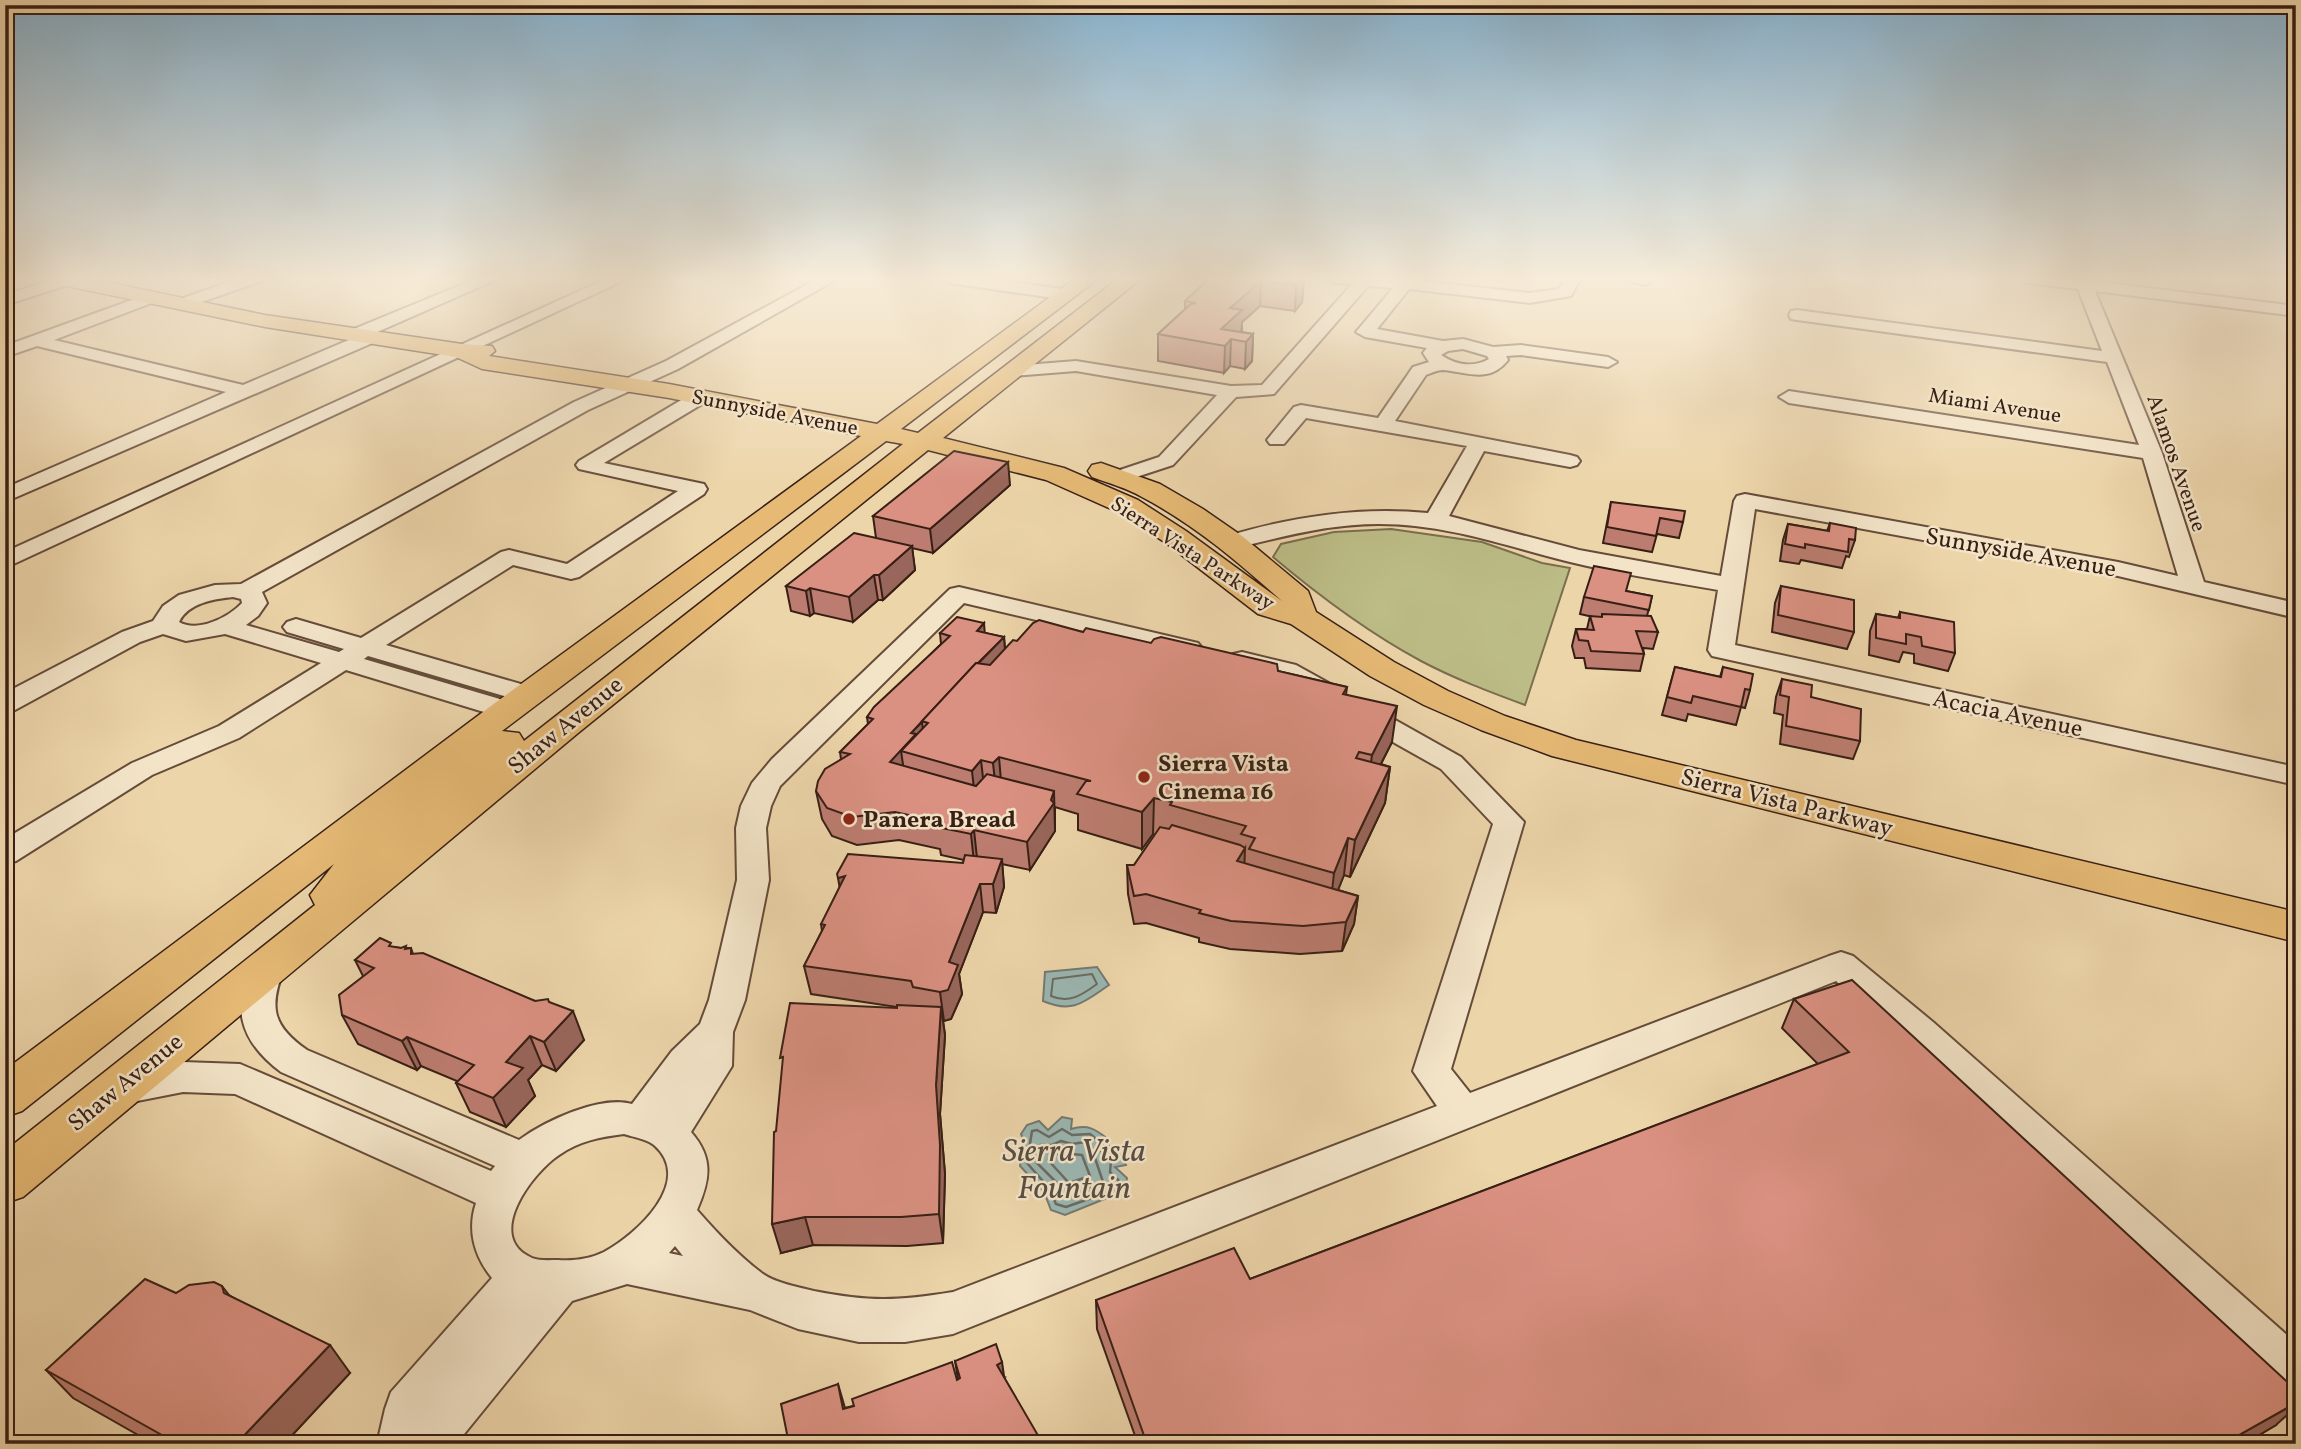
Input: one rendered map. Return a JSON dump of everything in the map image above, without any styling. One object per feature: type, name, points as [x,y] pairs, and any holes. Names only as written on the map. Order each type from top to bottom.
[{"type":"main road","name":"Sunnyside Avenue","points":[[426,346],[462,351],[504,351],[655,373],[911,430]]},
{"type":"main road","name":"Shaw Avenue","points":[[5,1181],[558,730],[1008,346]]},
{"type":"main road","name":"Shaw Avenue","points":[[5,1097],[518,702],[911,430],[1013,371],[1044,347]]},
{"type":"main road","name":"Sunnyside Avenue","points":[[462,351],[482,362],[911,430]]},
{"type":"main road","name":"Sierra Vista Parkway","points":[[911,430],[1055,474],[1128,506],[1176,537],[1269,607],[1302,617],[1382,669],[1436,698],[1493,723],[1565,748],[2296,927]]},
{"type":"main road","name":"Sierra Vista Parkway","points":[[911,430],[1046,452],[1118,477],[1171,503],[1232,542],[1297,598],[1302,617]]},
{"type":"main road","points":[[1055,474],[1124,492],[1154,507],[1203,538],[1232,542]]},
{"type":"main road","points":[[268,966],[366,853],[524,727],[533,715],[534,706],[518,702]]},
{"type":"street","points":[[5,352],[24,346]]},
{"type":"street","points":[[56,346],[245,391]]},
{"type":"street","points":[[5,496],[342,346]]},
{"type":"street","points":[[5,561],[474,346]]},
{"type":"street","points":[[224,626],[246,603],[626,384],[655,373],[706,346]]},
{"type":"street","points":[[1013,371],[1076,366],[1231,392],[1267,390],[1310,346]]},
{"type":"street","points":[[1411,346],[1443,355]]},
{"type":"street","points":[[1383,425],[1419,371],[1443,355],[1473,346]]},
{"type":"street","points":[[1477,346],[1493,352],[1521,350],[1608,362]]},
{"type":"street","points":[[2019,346],[2116,359]]},
{"type":"street","name":"Alamos Avenue","points":[[2110,346],[2152,453],[2193,585]]},
{"type":"street","points":[[1044,347],[1076,366]]},
{"type":"street","points":[[1118,477],[1166,461],[1231,392]]},
{"type":"street","points":[[5,853],[142,769],[229,732],[509,556],[571,572],[696,489],[586,465],[700,397]]},
{"type":"street","name":"Miami Avenue","points":[[1789,397],[2152,453]]},
{"type":"street","points":[[1278,440],[1301,411],[1570,461]]},
{"type":"street","points":[[1435,521],[1479,442]]},
{"type":"street","name":"Sunnyside Avenue","points":[[1730,585],[1745,501],[2193,585],[2296,611]]},
{"type":"street","points":[[1232,542],[1315,520],[1392,517],[1465,525],[1601,562],[1730,585]]},
{"type":"street","name":"Acacia Avenue","points":[[1730,585],[1721,650],[2296,776]]},
{"type":"street","points":[[166,625],[171,612],[192,599],[220,591],[246,603],[518,702]]},
{"type":"street","points":[[656,1126],[713,1066],[715,1032],[727,1000],[753,880],[751,828],[756,806],[767,783],[791,755],[959,594],[1287,671],[1451,763],[1509,821],[1432,1070],[1463,1113]]},
{"type":"street","points":[[166,625],[170,629],[187,632],[224,626],[342,661],[518,702]]},
{"type":"street","points":[[5,704],[131,637],[166,625]]},
{"type":"street","points":[[627,1264],[750,1290],[798,1308],[859,1321],[905,1321],[953,1313],[1841,965],[1920,1032],[2296,1374]]},
{"type":"street","points":[[268,966],[259,985],[257,1007],[262,1029],[276,1049],[294,1061],[523,1160]]},
{"type":"street","points":[[111,1093],[141,1084],[193,1076],[216,1075],[240,1079],[499,1194]]},
{"type":"street","points":[[604,1119],[656,1126],[685,1154],[688,1168],[684,1199],[677,1215],[656,1242],[627,1264],[582,1281],[540,1280],[502,1259],[492,1240],[491,1218],[499,1194],[523,1160],[540,1145],[582,1124],[604,1119]]},
{"type":"street","points":[[677,1215],[703,1248],[750,1290]]},
{"type":"street","points":[[401,1444],[408,1409],[540,1280]]},
{"type":"street","points":[[410,1444],[433,1434],[540,1280]]},
{"type":"green space","points":[[1391,529],[1482,542],[1542,563],[1570,568],[1525,705],[1434,668],[1402,650],[1344,613],[1273,557],[1281,544],[1334,532]]},
{"type":"water","points":[[1097,967],[1109,985],[1092,996],[1070,1006],[1053,1005],[1043,1001],[1045,972]]},
{"type":"water","name":"Sierra Vista Fountain","points":[[1062,1117],[1072,1119],[1071,1129],[1087,1127],[1099,1133],[1108,1139],[1109,1152],[1122,1155],[1126,1165],[1115,1167],[1127,1178],[1123,1195],[1107,1198],[1065,1215],[1051,1210],[1044,1192],[1020,1166],[1024,1141],[1021,1134],[1027,1125],[1039,1121],[1048,1130]]},
{"type":"building","points":[[954,451],[1008,462],[930,529],[873,516]]},
{"type":"building","points":[[1611,502],[1685,511],[1683,522],[1660,518],[1656,536],[1607,527]]},
{"type":"building","points":[[1830,523],[1856,528],[1855,540],[1849,539],[1848,552],[1805,544],[1805,548],[1785,544],[1788,524],[1829,531]]},
{"type":"building","points":[[854,533],[912,546],[849,597],[810,588],[806,591],[786,586]]},
{"type":"building","points":[[1594,566],[1631,573],[1626,591],[1652,596],[1649,610],[1584,597]]},
{"type":"building","points":[[1781,586],[1854,600],[1854,632],[1778,615]]},
{"type":"building","points":[[1900,612],[1954,622],[1955,653],[1922,646],[1921,637],[1906,634],[1906,644],[1876,638],[1876,614],[1900,618]]},
{"type":"building","points":[[1602,614],[1651,616],[1658,632],[1636,631],[1644,654],[1591,651],[1588,641],[1579,640],[1576,629],[1594,630],[1590,616],[1602,617]]},
{"type":"building","points":[[957,617],[984,623],[977,631],[1004,637],[911,733],[916,734],[890,762],[976,786],[987,774],[1054,791],[1051,800],[1054,803],[1027,842],[974,830],[971,834],[937,827],[940,822],[895,812],[852,817],[827,808],[816,791],[825,769],[850,754],[840,752],[873,719],[867,717],[874,707],[950,636],[940,633]]},
{"type":"building","name":"Sierra Vista Cinema 16","points":[[1039,620],[1083,632],[1086,628],[1151,643],[1161,637],[1277,664],[1278,671],[1347,687],[1343,694],[1397,706],[1372,755],[1359,752],[1356,758],[1390,767],[1355,840],[1348,838],[1334,873],[1249,849],[1255,838],[1241,834],[1246,826],[1170,805],[1172,802],[1154,798],[1142,812],[1077,794],[1086,781],[1091,781],[999,757],[993,763],[981,760],[972,771],[901,751],[928,723],[922,721],[976,663],[990,665],[1013,640],[1017,641]]},
{"type":"building","points":[[1675,667],[1721,677],[1723,667],[1753,674],[1750,690],[1745,689],[1741,707],[1693,696],[1691,703],[1667,697]]},
{"type":"building","points":[[1782,679],[1812,685],[1811,697],[1861,709],[1860,741],[1786,726],[1789,697],[1780,695]]},
{"type":"building","points":[[1172,825],[1240,845],[1245,848],[1237,861],[1358,896],[1346,922],[1303,926],[1231,921],[1146,894],[1134,896],[1127,865],[1134,865],[1160,827],[1169,829]]},
{"type":"building","points":[[848,854],[963,863],[965,855],[1002,859],[993,884],[980,884],[949,962],[958,965],[948,990],[940,992],[913,987],[911,981],[804,966],[825,925],[821,924],[845,876],[838,878],[837,874]]},
{"type":"building","points":[[380,938],[391,943],[389,946],[406,946],[405,949],[411,948],[411,954],[423,953],[535,1001],[548,999],[549,1002],[573,1011],[544,1042],[530,1036],[506,1062],[523,1068],[493,1098],[456,1083],[474,1065],[407,1037],[402,1041],[342,1015],[339,995],[374,968],[355,960]]},
{"type":"building","points":[[1852,980],[2296,1390],[2296,1403],[2223,1444],[1147,1444],[1096,1300],[1234,1248],[1250,1279],[1849,1052],[1794,999]]},
{"type":"building","points":[[790,1003],[897,1008],[897,1005],[941,1007],[936,1085],[940,1145],[939,1214],[901,1217],[805,1217],[772,1224],[774,1132],[783,1057],[780,1058]]},
{"type":"building","points":[[145,1279],[176,1293],[189,1285],[214,1282],[222,1286],[224,1293],[330,1345],[236,1444],[178,1444],[46,1370]]},
{"type":"building","points":[[996,1344],[1002,1362],[997,1365],[1043,1444],[789,1444],[781,1404],[838,1384],[843,1409],[854,1406],[852,1399],[952,1362],[957,1380],[960,1378],[955,1361]]},
{"type":"place","name":"Sierra Vista Cinema 16","points":[[1144,777]]},
{"type":"place","name":"Panera Bread","points":[[849,819]]}]
